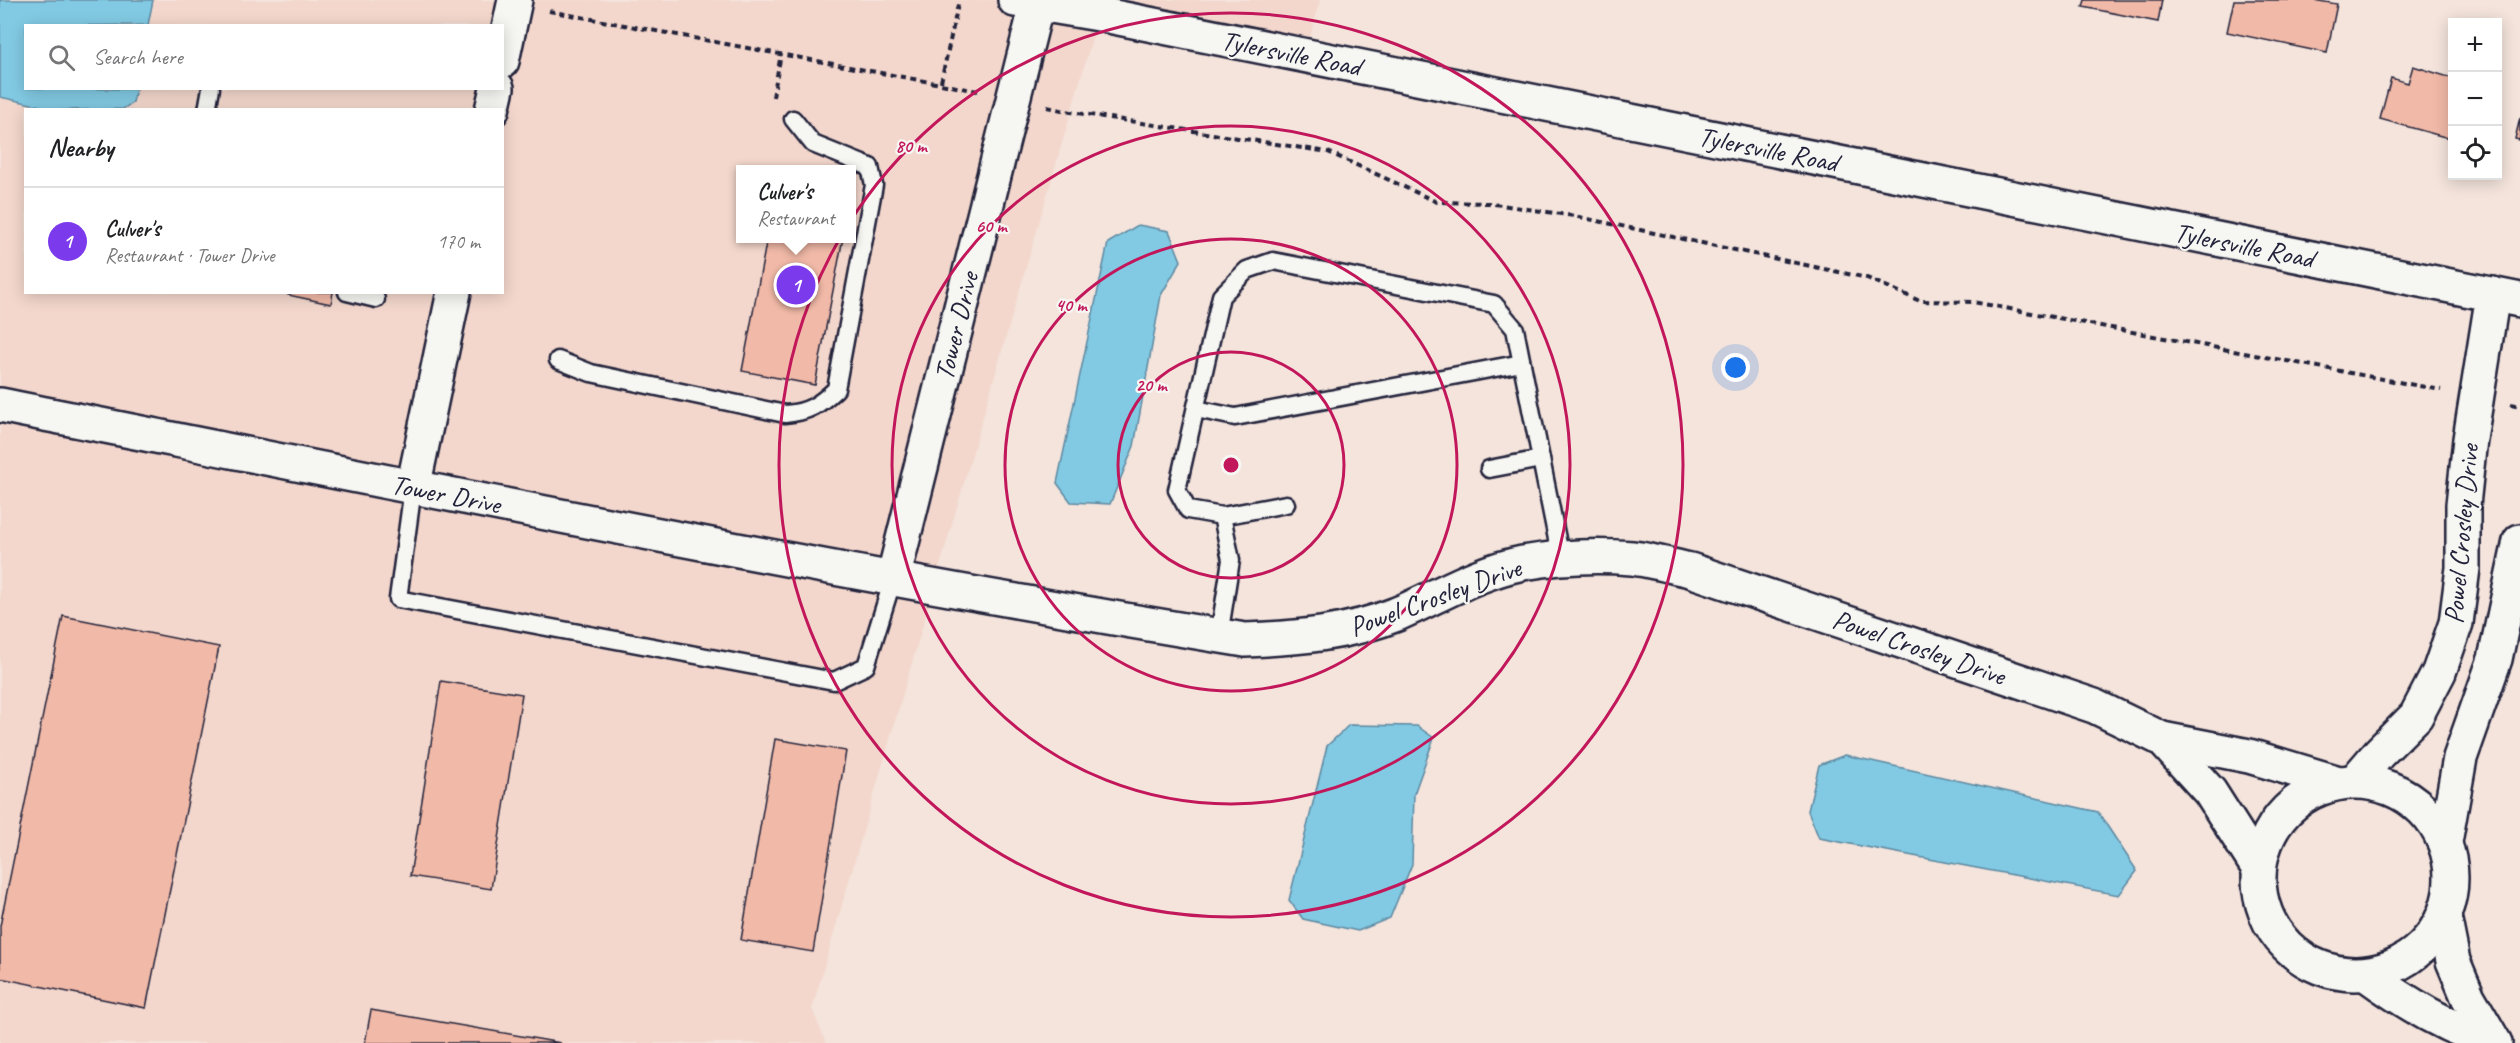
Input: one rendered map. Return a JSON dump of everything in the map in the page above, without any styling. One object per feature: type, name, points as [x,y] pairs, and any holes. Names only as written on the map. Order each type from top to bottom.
[{"type":"street","name":"Tylersville Road","points":[[1030,1],[2507,297]]},
{"type":"street","name":"Tower Drive","points":[[893,579],[1030,1]]},
{"type":"street","points":[[504,52],[515,2]]},
{"type":"street","points":[[492,108],[497,90]]},
{"type":"street","points":[[413,488],[454,294]]},
{"type":"street","name":"Powel Crosley Drive","points":[[934,586],[1245,640],[1296,639],[1346,631],[1397,614],[1464,580],[1522,563],[1561,559],[1633,558],[1690,570],[2094,706],[2162,739],[2249,756],[2347,782],[2416,716],[2439,672],[2456,623],[2463,568],[2463,505],[2470,438],[2507,297]]},
{"type":"street","name":"Tower Drive","points":[[0,405],[413,488],[934,586]]},
{"type":"street","name":"Powel Crosley Drive","points":[[2445,842],[2460,758],[2495,659],[2520,541]]},
{"type":"street","name":"Powel Crosley Drive","points":[[2162,739],[2210,792],[2259,869]]},
{"type":"street","points":[[2347,782],[2384,786],[2410,798],[2430,817],[2445,842],[2451,875],[2451,892],[2444,916],[2431,938],[2412,955],[2391,967],[2366,974],[2338,973],[2311,963],[2287,947],[2270,924],[2260,897],[2259,869],[2267,838],[2284,812],[2309,792],[2347,782]]},
{"type":"street","points":[[2444,916],[2453,961],[2468,997],[2495,1043]]},
{"type":"street","points":[[2366,974],[2405,1002],[2456,1030],[2495,1043]]},
{"type":"lane","points":[[207,108],[211,90]]},
{"type":"lane","points":[[558,360],[591,373],[785,414],[804,412],[822,402],[836,389],[874,185],[870,167],[813,144],[793,119]]},
{"type":"lane","points":[[1286,504],[1222,516],[1188,510],[1178,490],[1221,296],[1247,270],[1274,261],[1494,304],[1515,329],[1561,559]]},
{"type":"lane","points":[[357,294],[376,298]]},
{"type":"lane","points":[[1196,409],[1235,417],[1521,363]]},
{"type":"lane","points":[[1489,469],[1541,459]]},
{"type":"lane","points":[[413,488],[398,599],[834,681],[866,666],[893,579]]},
{"type":"lane","points":[[1219,636],[1231,560],[1222,516]]},
{"type":"path","points":[[515,2],[941,82],[959,0]]},
{"type":"path","points":[[773,97],[781,53]]},
{"type":"path","points":[[1071,112],[1328,152],[1437,202],[1488,203],[1574,216],[1867,278],[1920,301],[1973,302],[2439,390]]},
{"type":"shaded area","points":[[0,0],[1320,0],[1305,56],[1099,15],[812,1009],[826,1043],[0,1043]]},
{"type":"water","points":[[0,0],[153,0],[148,24],[24,24],[24,90],[136,90],[133,102],[124,108],[49,108],[0,97]]},
{"type":"water","points":[[1138,225],[1169,231],[1181,261],[1161,295],[1134,446],[1110,504],[1071,502],[1057,483],[1108,243]]},
{"type":"water","points":[[1349,725],[1417,726],[1434,738],[1414,794],[1412,864],[1390,918],[1358,931],[1303,919],[1289,900],[1327,746]]},
{"type":"water","points":[[1845,755],[2098,812],[2137,871],[2119,895],[1819,838],[1808,811],[1819,765]]},
{"type":"building","points":[[2085,0],[2162,0],[2158,22],[2083,7]]},
{"type":"building","points":[[2234,0],[2313,0],[2337,4],[2327,53],[2227,32]]},
{"type":"building","points":[[2413,66],[2448,77],[2448,138],[2380,119],[2391,78],[2408,83]]},
{"type":"building","points":[[2520,118],[2520,140],[2515,139]]},
{"type":"building","points":[[766,243],[842,243],[815,385],[742,371]]},
{"type":"building","points":[[288,294],[333,294],[331,304]]},
{"type":"building","points":[[63,616],[219,647],[146,1008],[0,978],[0,926]]},
{"type":"building","points":[[441,681],[522,694],[491,889],[410,876]]},
{"type":"building","points":[[775,739],[846,751],[813,952],[741,940]]},
{"type":"building","points":[[371,1010],[561,1043],[365,1043]]},
{"type":"place","name":"Culver's","points":[[796,285]]}]
